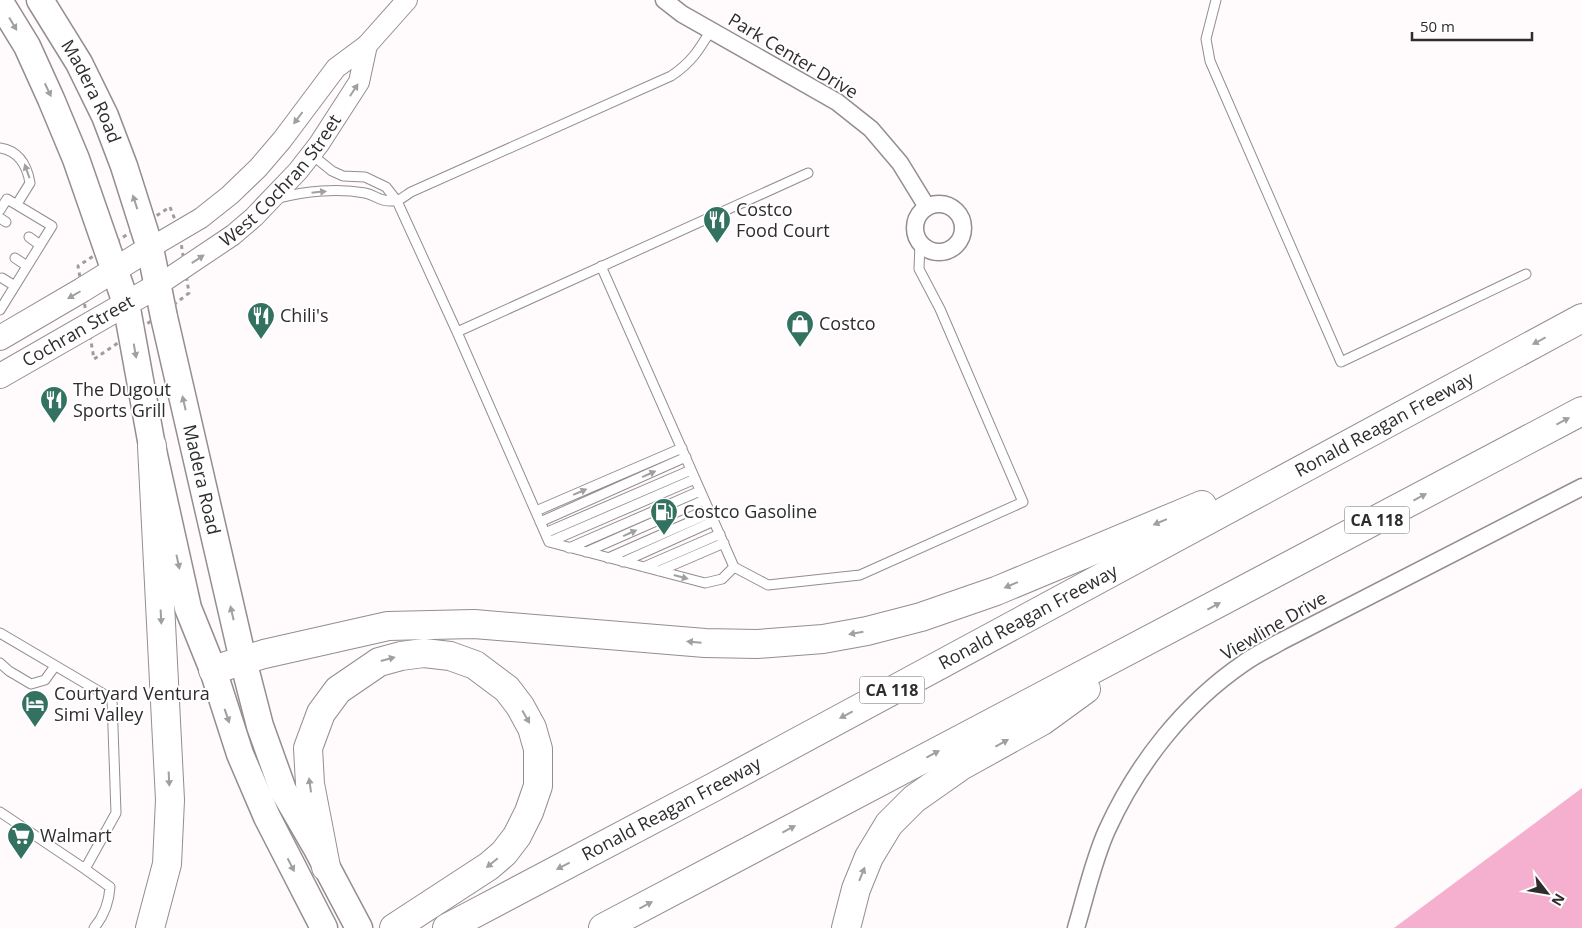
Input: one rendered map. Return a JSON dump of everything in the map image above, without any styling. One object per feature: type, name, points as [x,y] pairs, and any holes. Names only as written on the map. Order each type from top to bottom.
[{"type":"highway","name":"Ronald Reagan Freeway","points":[[447,928],[712,788],[1582,318]]},
{"type":"highway","name":"CA 118","points":[[603,928],[1582,411]]},
{"type":"highway","points":[[150,928],[167,864],[170,800],[152,446]]},
{"type":"highway","points":[[213,670],[264,654],[388,626],[474,624],[714,643],[757,644],[815,639],[867,631],[921,617],[996,591],[1335,450]]},
{"type":"highway","points":[[846,928],[856,889],[869,857],[889,824],[914,799],[961,766],[1042,720],[1171,629]]},
{"type":"highway","points":[[326,867],[310,784],[308,748],[321,712],[338,690],[379,662],[401,656],[424,653],[450,656],[475,665],[507,689],[520,706],[532,728],[538,748],[538,786],[529,812],[517,836],[504,853],[489,866],[396,926]]},
{"type":"main road","name":"Madera Road","points":[[0,2],[27,46],[52,99],[76,159],[126,303],[152,446],[188,608],[213,670],[240,754],[263,808],[324,928]]},
{"type":"main road","name":"Madera Road","points":[[45,7],[79,63],[105,116],[124,166],[150,248],[157,286],[243,660],[260,726],[284,790],[359,928]]},
{"type":"main road","name":"Cochran Street","points":[[0,338],[150,248]]},
{"type":"main road","name":"Cochran Street","points":[[0,376],[157,286]]},
{"type":"street","name":"West Cochran Street","points":[[150,248],[201,218],[230,195],[258,168],[282,140],[336,68],[367,46],[407,0]]},
{"type":"street","name":"Park Center Drive","points":[[664,0],[682,14],[837,102],[871,129],[900,163],[928,207]]},
{"type":"street","name":"West Cochran Street","points":[[157,286],[226,240],[271,200],[311,154],[359,82],[367,46]]},
{"type":"street","points":[[934,204],[949,206],[960,216],[963,231],[956,244],[950,249],[942,252],[926,248],[920,243],[915,227],[921,212],[928,207],[934,204]]},
{"type":"street","name":"Viewline Drive","points":[[1076,928],[1107,831],[1124,796],[1144,763],[1167,734],[1194,704],[1212,688],[1244,663],[1280,642],[1582,487]]},
{"type":"lane","points":[[1216,0],[1206,39],[1210,61],[1341,362],[1526,274]]},
{"type":"lane","points":[[271,200],[291,195],[332,191],[366,193],[380,200],[397,201],[411,192],[671,76],[686,66],[695,56],[711,30]]},
{"type":"lane","points":[[0,148],[14,153],[23,161],[29,174],[30,183],[16,204]]},
{"type":"lane","points":[[311,154],[332,171],[343,176],[365,177],[386,187],[397,201],[549,542],[705,583],[722,579],[734,567]]},
{"type":"lane","points":[[457,332],[808,173]]},
{"type":"lane","points":[[0,210],[7,199],[52,226],[0,310]]},
{"type":"lane","points":[[29,237],[40,244]]},
{"type":"lane","points":[[601,266],[734,567],[768,585],[860,575],[1023,502],[940,308],[919,269],[920,243]]},
{"type":"lane","points":[[15,258],[27,266]]},
{"type":"lane","points":[[2,278],[15,286]]},
{"type":"lane","points":[[536,511],[682,448]]},
{"type":"lane","points":[[540,522],[686,457]]},
{"type":"lane","points":[[545,533],[691,470]]},
{"type":"lane","points":[[549,542],[695,479]]},
{"type":"lane","points":[[569,548],[702,496]]},
{"type":"lane","points":[[586,552],[702,496]]},
{"type":"lane","points":[[608,558],[712,517]]},
{"type":"lane","points":[[623,562],[712,517]]},
{"type":"lane","points":[[644,567],[720,534]]},
{"type":"lane","points":[[659,571],[724,543]]},
{"type":"lane","points":[[0,633],[112,699],[116,813],[86,869]]},
{"type":"lane","points":[[0,663],[9,671],[31,684],[45,680],[55,666]]},
{"type":"lane","points":[[0,812],[110,887],[109,900],[100,920],[94,928]]},
{"type":"shaded area","points":[[1582,788],[1582,928],[1394,928]]},
{"type":"place","name":"Costco Food Court","points":[[717,244]]},
{"type":"place","name":"Chili's","points":[[261,340]]},
{"type":"place","name":"Costco","points":[[800,348]]},
{"type":"place","name":"The Dugout Sports Grill","points":[[54,424]]},
{"type":"place","name":"Costco Gasoline","points":[[664,536]]},
{"type":"place","name":"Courtyard Ventura Simi Valley","points":[[35,728]]},
{"type":"place","name":"Walmart","points":[[21,860]]}]
